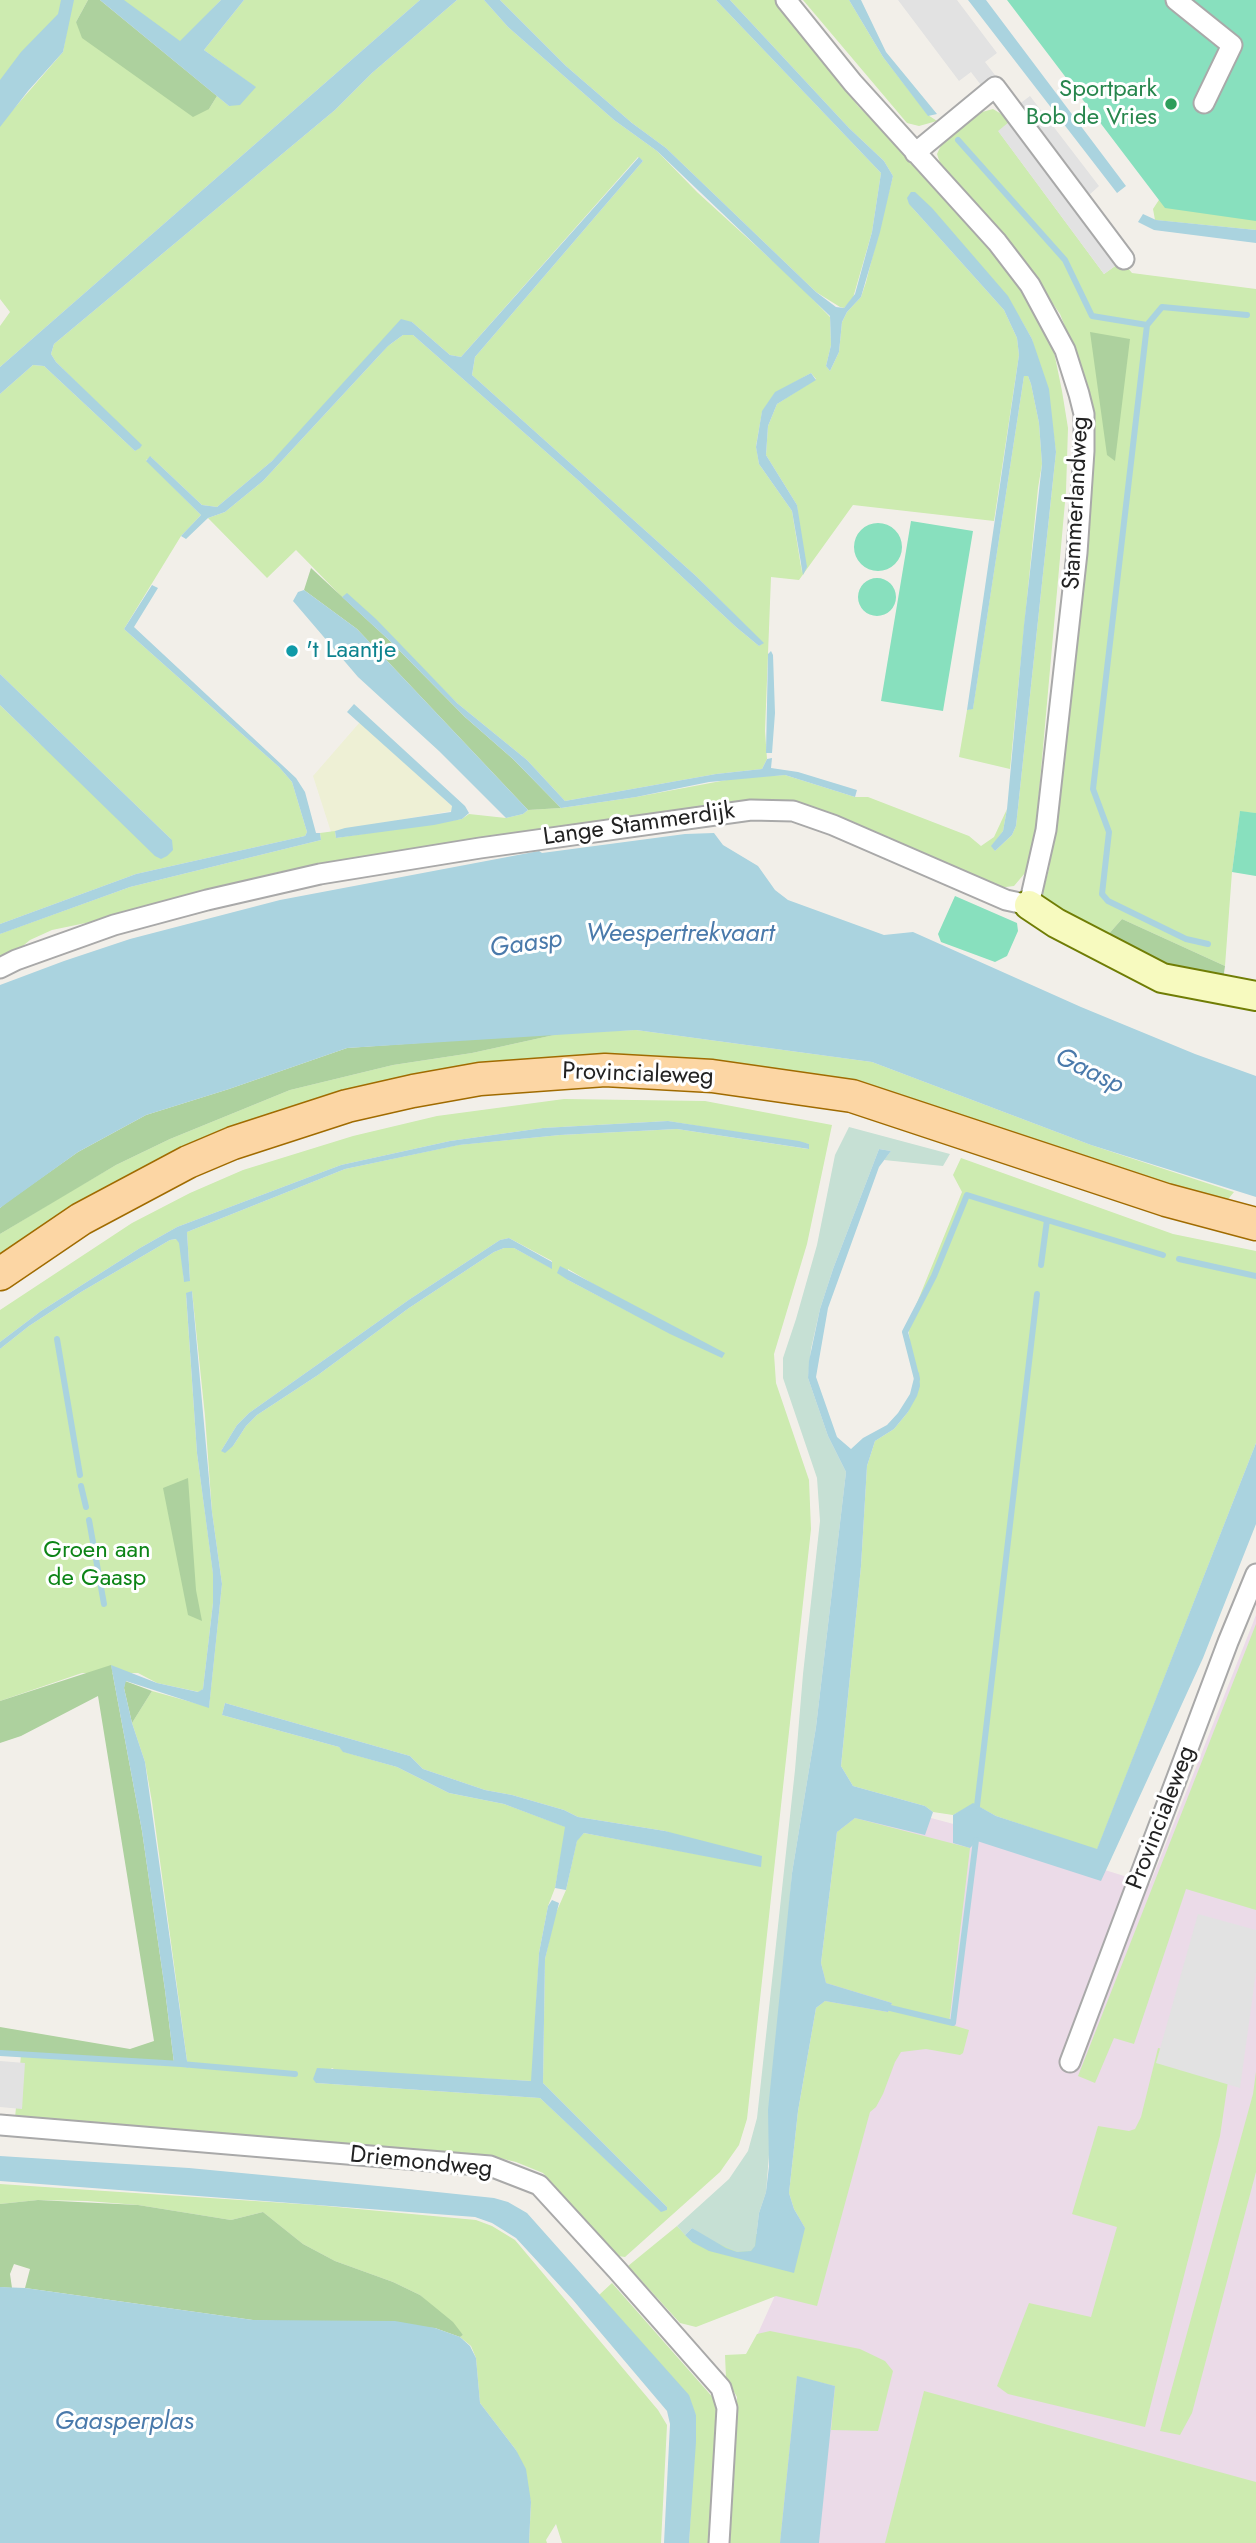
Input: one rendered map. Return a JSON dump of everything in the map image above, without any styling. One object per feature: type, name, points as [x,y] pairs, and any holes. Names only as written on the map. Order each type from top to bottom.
[{"type":"main road","name":"Provincialeweg","points":[[0,1274],[81,1219],[188,1162],[233,1143],[347,1106],[413,1091],[480,1079],[605,1070],[712,1076],[852,1097],[1166,1200],[1256,1224]]},
{"type":"street","name":"Stammerlandweg","points":[[786,0],[853,83],[997,242],[1030,285],[1065,350],[1074,375],[1084,414],[1077,553],[1047,818],[1029,905]]},
{"type":"street","points":[[1176,0],[1232,45],[1204,103]]},
{"type":"street","points":[[915,153],[995,87],[1124,259]]},
{"type":"street","name":"Lange Stammerdijk","points":[[0,968],[114,925],[206,900],[320,874],[480,848],[751,810],[793,811],[833,825],[1006,900],[1029,905],[1042,915],[1162,978],[1256,996]]},
{"type":"street","name":"Provincialeweg","points":[[1070,2062],[1223,1654],[1256,1574]]},
{"type":"street","name":"Driemondweg","points":[[0,2125],[490,2166],[539,2185],[721,2388],[727,2408],[719,2543]]},
{"type":"shaded area","points":[[898,0],[957,0],[997,53],[985,62],[1018,105],[1030,96],[1099,186],[1088,196],[1132,254],[1104,274],[998,131],[1009,122],[971,72],[959,81]]},
{"type":"shaded area","points":[[1256,1615],[1256,2543],[745,2543],[755,2340],[794,2253],[841,1794],[976,1830],[1150,1884]]},
{"type":"shaded area","points":[[1198,1914],[1256,1930],[1256,1972],[1240,2088],[1156,2063]]},
{"type":"shaded area","points":[[0,2061],[25,2063],[22,2109],[0,2107]]},
{"type":"green space","points":[[0,0],[88,0],[76,22],[209,109],[217,96],[229,106],[255,87],[204,50],[244,0],[420,0],[0,367],[0,326],[10,312],[0,299]],"holes":[[[67,30],[63,52],[11,112]]]},
{"type":"green space","points":[[88,0],[100,0],[217,96],[209,109],[193,117],[82,38],[76,22]]},
{"type":"green space","points":[[100,0],[221,0],[181,42]]},
{"type":"green space","points":[[457,0],[484,0],[508,27],[614,120],[657,151],[830,317],[831,345],[826,366],[830,371],[839,352],[842,322],[861,297],[866,282],[893,176],[884,161],[849,128],[730,0],[775,0],[858,106],[905,153],[1002,264],[1038,315],[1053,347],[1068,428],[1066,491],[1034,848],[1025,873],[1014,886],[998,888],[791,808],[388,856],[278,872],[105,919],[52,930],[30,940],[12,955],[0,960],[0,934],[5,932],[130,887],[321,840],[320,833],[335,831],[336,838],[462,819],[469,814],[506,818],[528,810],[636,797],[737,778],[785,775],[855,797],[868,797],[969,836],[981,846],[994,837],[1007,809],[1003,831],[992,846],[995,851],[1012,835],[1016,826],[1056,452],[1052,422],[1032,339],[1020,318],[909,204],[1004,310],[1017,338],[1019,355],[994,521],[853,505],[799,580],[771,577],[765,731],[767,759],[762,769],[716,774],[565,801],[527,760],[457,703],[347,594],[342,597],[296,550],[267,578],[208,518],[225,512],[263,481],[388,346],[403,335],[413,335],[579,481],[736,627],[759,646],[763,643],[696,576],[472,375],[475,357],[643,161],[638,157],[461,357],[450,355],[412,322],[272,461],[217,507],[202,505],[151,457],[146,460],[201,515],[181,536],[124,629],[279,767],[292,782],[307,832],[305,836],[136,874],[0,924],[0,705],[38,742],[172,840],[0,674],[0,394],[33,365],[44,366],[135,451],[141,446],[56,362],[51,354],[54,344],[335,110],[372,73]],"holes":[[[811,373],[816,379],[777,404],[768,426],[766,455],[797,505],[802,573],[792,511],[759,464],[756,446],[762,412],[775,393]]]},
{"type":"green space","points":[[500,0],[716,0],[881,173],[872,232],[853,298],[844,308],[816,292],[666,148],[632,123],[566,66]]},
{"type":"green space","points":[[803,0],[849,0],[883,57],[928,115],[937,121],[919,126],[907,123]]},
{"type":"green space","name":"Sportpark Bob de Vries","points":[[1007,0],[1256,0],[1256,221],[1165,208]]},
{"type":"green space","points":[[993,109],[1009,123],[999,132],[1104,274],[1122,261],[1132,273],[1256,289],[1256,813],[1240,812],[1232,872],[1225,966],[1122,919],[1106,937],[1040,901],[1049,869],[1061,781],[1094,463],[1094,413],[1086,380],[1060,314],[1030,271],[941,166],[937,154],[943,141],[982,112]]},
{"type":"green space","points":[[1172,180],[1256,200],[1256,230],[1155,220],[1153,209]]},
{"type":"green space","points":[[1090,332],[1130,339],[1115,461],[1107,455]]},
{"type":"green space","points":[[1024,376],[1028,376],[1031,384],[1039,423],[1042,464],[1010,769],[959,757],[967,710],[973,708]]},
{"type":"green space","points":[[911,521],[973,531],[943,711],[881,701]]},
{"type":"green space","points":[[878,523],[887,524],[895,530],[901,538],[901,556],[895,564],[887,570],[878,571],[869,570],[861,564],[855,556],[854,547],[855,538],[861,530],[869,524]]},
{"type":"green space","points":[[311,568],[390,641],[465,717],[513,759],[561,808],[528,810],[357,629],[304,590]]},
{"type":"green space","points":[[877,578],[891,583],[896,597],[891,611],[877,616],[863,611],[858,597],[863,583]]},
{"type":"green space","points":[[360,722],[452,806],[451,811],[331,832],[313,776]]},
{"type":"green space","points":[[1240,811],[1256,813],[1256,876],[1232,872]]},
{"type":"green space","points":[[955,896],[1017,923],[1018,931],[1007,956],[995,962],[941,942],[938,934]]},
{"type":"green space","points":[[1122,919],[1225,966],[1223,980],[1165,966],[1106,937]]},
{"type":"green space","points":[[636,1030],[872,1062],[1091,1145],[1234,1192],[1225,1203],[870,1089],[384,1083],[0,1260],[0,1234],[66,1194],[116,1165],[170,1139],[290,1090],[393,1065],[472,1053],[563,1033]]},
{"type":"green space","points":[[563,1033],[472,1053],[393,1065],[290,1090],[170,1139],[116,1165],[0,1234],[0,1208],[7,1202],[78,1152],[146,1115],[347,1048]]},
{"type":"green space","name":"Groen aan de Gaasp","points":[[564,1099],[705,1101],[832,1125],[807,1244],[774,1354],[776,1383],[809,1480],[811,1529],[747,2119],[739,2145],[720,2172],[625,2257],[618,2256],[543,2173],[495,2157],[15,2118],[21,2055],[171,2066],[174,2063],[188,2068],[152,1802],[145,1762],[132,1723],[152,1691],[209,1707],[222,1584],[212,1512],[192,1291],[186,1294],[197,1453],[213,1573],[213,1603],[203,1689],[199,1692],[157,1683],[138,1673],[82,1673],[0,1701],[0,1349],[29,1326],[81,1292],[170,1240],[177,1239],[180,1243],[184,1281],[190,1281],[187,1232],[345,1169],[458,1145],[560,1135],[677,1129],[808,1149],[809,1144],[668,1121],[543,1128],[450,1141],[341,1165],[177,1227],[41,1311],[0,1342],[0,1310],[132,1223],[190,1193],[243,1170],[353,1136],[437,1116]],"holes":[[[509,1238],[552,1261],[551,1268],[514,1248],[494,1252],[257,1415],[233,1446],[221,1451],[237,1425],[249,1413],[410,1299],[500,1240]],[[568,1269],[600,1288],[633,1314],[568,1280]],[[225,1703],[410,1756],[423,1769],[485,1790],[564,1810],[578,1817],[665,1831],[760,1866],[584,1833],[577,1840],[566,1890],[555,1915],[545,1959],[543,2083],[667,2210],[661,2211],[540,2098],[316,2083],[332,2068],[338,2071],[532,2081],[539,1953],[566,1827],[504,1804],[449,1793],[397,1767],[344,1752],[339,1747],[222,1715]]]},
{"type":"green space","points":[[849,1127],[950,1154],[943,1166],[884,1160],[891,1151],[879,1149],[833,1269],[811,1349],[808,1378],[828,1436],[846,1472],[816,1727],[792,1873],[766,2192],[759,2213],[755,2246],[751,2251],[737,2252],[710,2240],[692,2228],[685,2235],[677,2226],[729,2179],[748,2151],[757,2118],[820,1521],[817,1478],[783,1378],[783,1358],[817,1245],[835,1155]]},
{"type":"green space","points":[[961,1158],[1173,1234],[1256,1251],[1256,1443],[1097,1850],[996,1816],[974,1804],[953,1815],[933,1812],[925,1806],[853,1786],[841,1766],[861,1566],[867,1466],[875,1441],[894,1429],[908,1412],[918,1373],[914,1378],[908,1325],[962,1192],[953,1175]]},
{"type":"green space","points":[[188,1478],[196,1590],[202,1621],[188,1615],[163,1488]]},
{"type":"green space","points":[[1256,1624],[1256,1910],[1186,1889],[1134,2044],[1114,2038],[1095,2083],[1078,2076]]},
{"type":"green space","points":[[111,1665],[142,1831],[174,2063],[146,2064],[0,2053],[0,2027],[130,2049],[154,2041],[98,1696],[21,1736],[0,1743],[0,1701]]},
{"type":"green space","points":[[125,1681],[152,1691],[132,1723],[124,1688]]},
{"type":"green space","points":[[855,1818],[970,1848],[949,2024],[969,2030],[963,2053],[960,2055],[926,2049],[901,2052],[895,2062],[883,2094],[870,2112],[817,2306],[776,2296],[696,2327],[680,2323],[628,2266],[677,2226],[692,2242],[805,2228],[794,2209],[789,2193],[798,2111],[816,2008],[825,2001],[888,2012],[892,2003],[826,1983],[821,1963],[837,1832]]},
{"type":"green space","points":[[1158,2048],[1231,2061],[1220,2136],[1145,2427],[1008,2394],[997,2386],[1029,2303],[1091,2317],[1117,2227],[1072,2214],[1098,2126],[1129,2131],[1135,2129],[1141,2117]]},
{"type":"green space","points":[[1256,2072],[1256,2172],[1192,2413],[1180,2435],[1160,2431],[1253,2094]]},
{"type":"green space","points":[[0,2184],[315,2205],[476,2220],[492,2226],[515,2240],[658,2410],[667,2425],[661,2543],[562,2543],[556,2524],[546,2540],[547,2543],[529,2543],[531,2502],[516,2450],[480,2403],[476,2358],[471,2346],[460,2337],[463,2335],[420,2295],[335,2261],[303,2244],[263,2212],[231,2220],[138,2205],[87,2201],[38,2200],[0,2204]]},
{"type":"green space","points":[[38,2200],[138,2205],[231,2220],[263,2212],[303,2244],[335,2261],[420,2295],[453,2322],[463,2335],[460,2337],[435,2328],[253,2320],[25,2288],[30,2269],[14,2264],[10,2274],[12,2288],[0,2287],[0,2204]]},
{"type":"green space","points":[[612,2283],[716,2401],[712,2543],[689,2543],[696,2415],[599,2295]]},
{"type":"green space","points":[[770,2331],[860,2349],[885,2361],[893,2371],[878,2431],[831,2430],[835,2386],[797,2377],[780,2543],[727,2543],[737,2397],[726,2378],[725,2355],[746,2354],[757,2334]]},
{"type":"green space","points":[[924,2391],[1256,2482],[1256,2543],[885,2543]]},
{"type":"water","points":[[61,0],[74,0],[63,52],[0,127],[0,80],[21,52],[58,14]]},
{"type":"water","points":[[100,0],[124,0],[180,41],[221,0],[244,0],[204,50],[256,87],[240,105],[229,106]]},
{"type":"water","points":[[420,0],[457,0],[372,73],[335,110],[54,344],[51,354],[56,362],[142,445],[140,448],[135,451],[44,366],[33,365],[0,394],[0,367]]},
{"type":"water","points":[[484,0],[500,0],[566,66],[632,123],[666,148],[816,292],[836,307],[844,308],[855,294],[872,232],[881,173],[716,0],[730,0],[849,128],[884,161],[893,176],[880,232],[861,297],[842,322],[839,352],[830,371],[826,366],[831,345],[830,316],[657,151],[614,120],[508,27]]},
{"type":"water","points":[[849,0],[861,0],[886,52],[937,114],[928,116],[883,57]]},
{"type":"water","points":[[968,0],[986,0],[1126,186],[1117,193]]},
{"type":"water","points":[[639,157],[643,161],[475,357],[472,375],[696,576],[764,643],[759,646],[736,627],[579,481],[413,335],[403,335],[388,346],[263,481],[225,512],[208,518],[186,539],[181,536],[201,515],[146,461],[150,456],[202,505],[217,507],[272,461],[401,319],[412,322],[450,355],[461,357]]},
{"type":"water","points":[[911,192],[915,192],[932,208],[1008,296],[1032,339],[1049,389],[1056,452],[1016,826],[1012,835],[995,851],[991,846],[1003,831],[1007,809],[1042,464],[1039,423],[1031,384],[1028,376],[1024,376],[973,709],[967,710],[1019,355],[1017,338],[1004,310],[909,204],[907,198]]},
{"type":"water","points":[[1143,214],[1156,220],[1256,230],[1256,243],[1154,230],[1138,222]]},
{"type":"water","points":[[811,373],[816,380],[777,404],[768,426],[766,455],[797,505],[807,567],[803,575],[792,511],[759,464],[756,447],[762,411],[775,392]]},
{"type":"water","points":[[152,585],[158,588],[134,627],[296,778],[305,792],[316,833],[320,833],[321,840],[130,887],[0,934],[0,924],[136,874],[305,836],[307,832],[292,782],[279,767],[124,629]]},
{"type":"water","points":[[304,590],[357,629],[528,810],[506,818],[439,751],[358,677],[293,601],[298,592]]},
{"type":"water","points":[[347,593],[376,619],[457,703],[527,760],[565,801],[716,774],[762,769],[767,759],[772,758],[771,768],[798,772],[857,790],[855,797],[785,775],[709,782],[636,797],[561,808],[342,597]]},
{"type":"water","points":[[771,651],[775,713],[772,753],[766,753],[768,654]]},
{"type":"water","points":[[0,674],[172,840],[173,850],[167,856],[161,859],[155,856],[0,705]]},
{"type":"water","points":[[354,704],[465,806],[469,813],[462,819],[434,825],[336,838],[335,831],[345,828],[451,812],[452,806],[347,712]]},
{"type":"water","name":"Weespertrekvaart","points":[[714,833],[723,845],[758,866],[775,890],[788,900],[884,935],[913,932],[1081,1007],[1256,1076],[1256,1197],[1091,1145],[872,1062],[636,1030],[347,1048],[146,1115],[78,1152],[0,1208],[0,985],[130,939],[280,900],[539,851],[542,853],[685,834]]},
{"type":"water","points":[[668,1121],[799,1141],[809,1144],[809,1149],[677,1129],[560,1135],[459,1145],[345,1169],[187,1232],[190,1281],[184,1282],[179,1243],[176,1239],[170,1240],[81,1292],[29,1326],[0,1349],[0,1342],[41,1311],[177,1227],[341,1165],[450,1141],[543,1128]]},
{"type":"water","points":[[879,1149],[891,1151],[879,1167],[828,1308],[816,1377],[837,1437],[851,1449],[863,1438],[887,1425],[898,1413],[919,1372],[920,1386],[908,1412],[894,1429],[875,1441],[867,1466],[861,1566],[841,1766],[853,1786],[925,1806],[933,1812],[925,1835],[855,1818],[837,1832],[821,1963],[826,1983],[892,2003],[888,2012],[825,2001],[816,2008],[798,2111],[789,2193],[794,2209],[805,2228],[794,2273],[709,2251],[685,2235],[692,2228],[726,2248],[737,2252],[751,2251],[755,2246],[759,2213],[766,2192],[769,2166],[768,2110],[792,1873],[816,1727],[846,1472],[828,1436],[808,1378],[809,1361],[820,1309],[833,1269]]},
{"type":"water","points":[[509,1238],[552,1262],[552,1269],[514,1248],[494,1252],[257,1415],[233,1446],[225,1453],[221,1451],[237,1425],[249,1413],[410,1299],[500,1240]]},
{"type":"water","points":[[560,1266],[725,1353],[722,1358],[670,1334],[568,1280],[557,1273]]},
{"type":"water","points":[[192,1291],[212,1512],[222,1584],[209,1708],[126,1681],[124,1688],[145,1762],[188,2068],[174,2063],[142,1831],[111,1665],[157,1683],[198,1692],[203,1689],[213,1603],[213,1574],[197,1453],[186,1293]]},
{"type":"water","points":[[1256,1443],[1256,1524],[1203,1658],[1101,1881],[977,1841],[970,1848],[953,1843],[953,1815],[973,1803],[996,1816],[1097,1849]]},
{"type":"water","points":[[225,1703],[410,1756],[423,1769],[485,1790],[564,1810],[578,1817],[665,1831],[762,1856],[761,1867],[584,1833],[577,1841],[566,1890],[555,1888],[565,1827],[504,1804],[449,1793],[397,1767],[343,1752],[339,1747],[222,1715]]},
{"type":"water","points":[[552,1900],[559,1903],[545,1959],[543,2083],[667,2210],[661,2212],[540,2098],[316,2083],[313,2079],[317,2068],[531,2081],[539,1953],[548,1906]]},
{"type":"water","points":[[0,2156],[189,2168],[494,2198],[508,2202],[527,2213],[689,2395],[696,2415],[696,2442],[689,2543],[664,2543],[670,2424],[667,2411],[573,2300],[516,2238],[492,2223],[475,2217],[0,2181]]},
{"type":"water","name":"Gaasperplas","points":[[0,2287],[25,2288],[253,2320],[395,2321],[435,2328],[460,2337],[470,2346],[476,2358],[480,2403],[516,2450],[526,2469],[531,2502],[529,2543],[0,2543]]},
{"type":"water","points":[[797,2376],[835,2386],[819,2543],[780,2543]]},
{"type":"waterway","points":[[958,140],[1065,260],[1092,316],[1147,325]]},
{"type":"waterway","points":[[1208,944],[1186,939],[1108,901],[1102,894],[1109,832],[1093,789],[1147,325],[1162,307],[1247,315]]},
{"type":"waterway","points":[[917,1379],[905,1332],[934,1276],[967,1195],[1047,1220],[1041,1265]]},
{"type":"waterway","points":[[1047,1220],[1163,1255]]},
{"type":"waterway","points":[[1179,1259],[1256,1276]]},
{"type":"waterway","points":[[977,1806],[1037,1294]]},
{"type":"waterway","points":[[57,1339],[80,1475]]},
{"type":"waterway","points":[[81,1486],[86,1507]]},
{"type":"waterway","points":[[89,1520],[104,1604]]},
{"type":"waterway","points":[[886,2007],[953,2023],[976,1840]]},
{"type":"waterway","points":[[0,2053],[295,2074]]},
{"type":"place","name":"Sportpark Bob de Vries","points":[[1171,104]]},
{"type":"place","name":"'t Laantje","points":[[292,651]]},
{"type":"water label","name":"Gaasp","points":[[526,945]]},
{"type":"water label","name":"Gaasp","points":[[1089,1072]]}]
